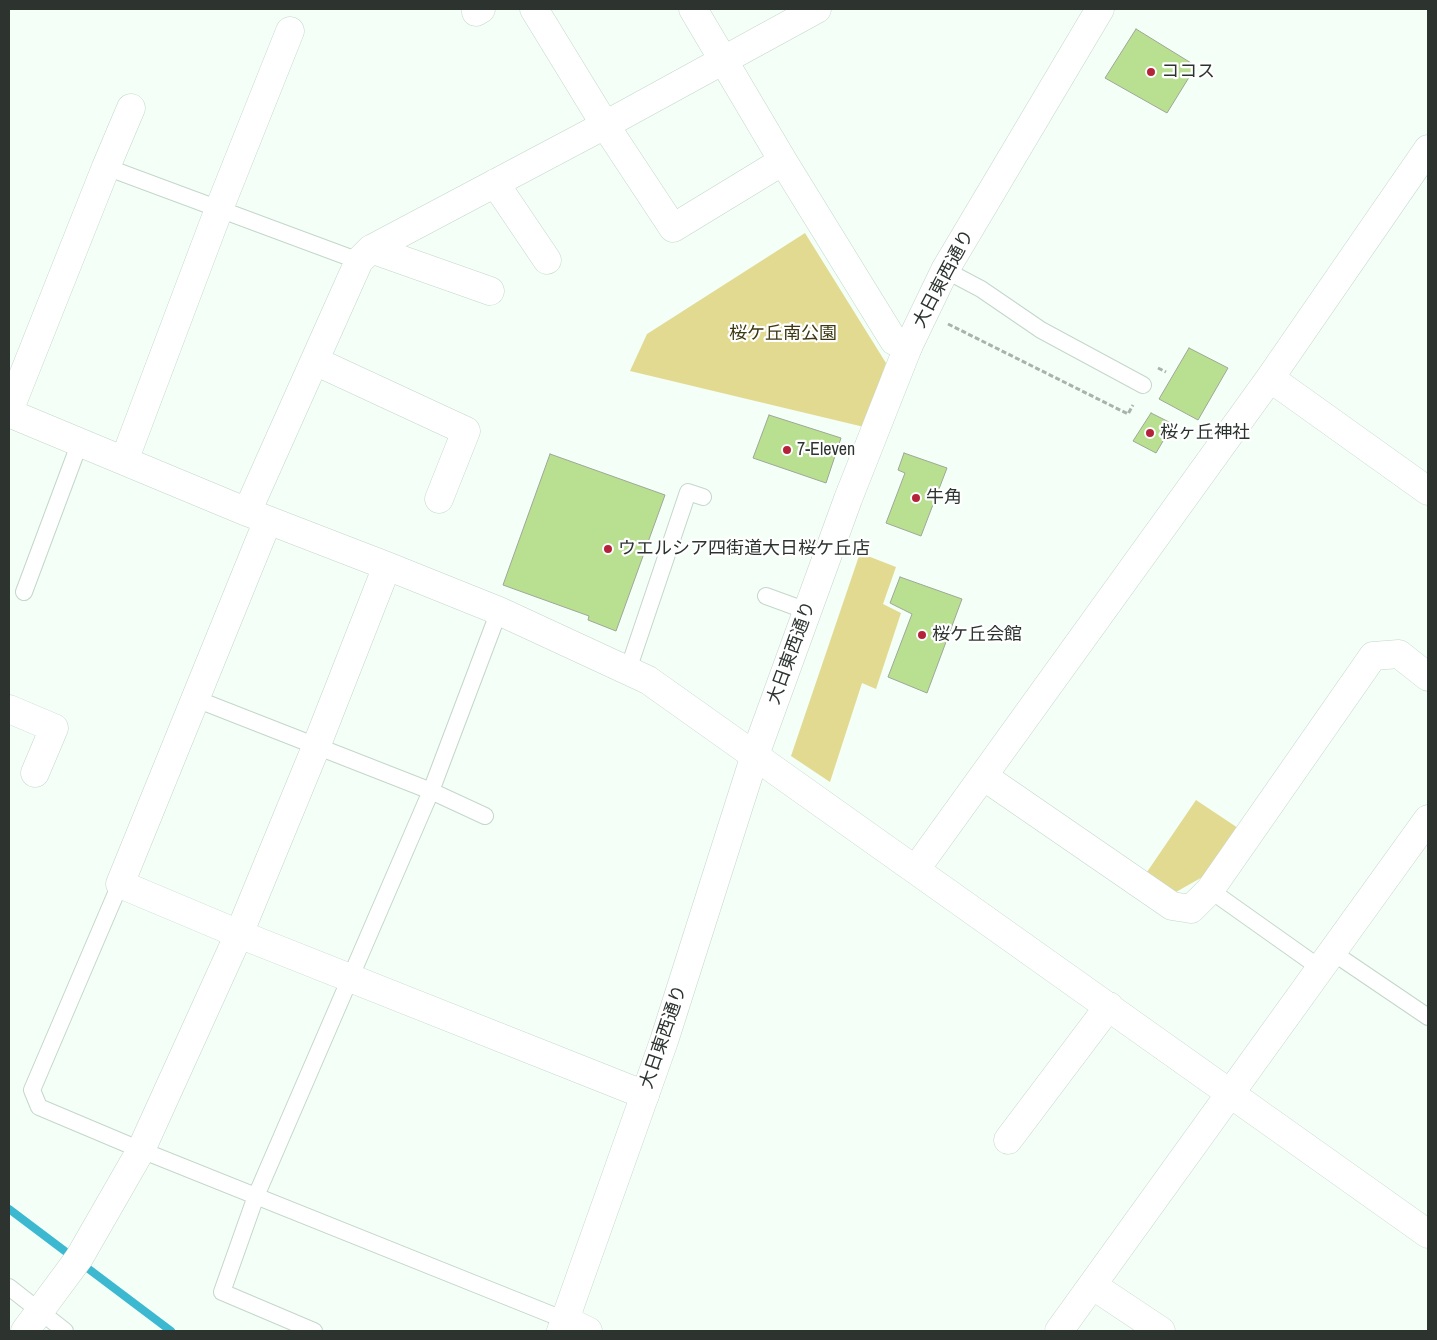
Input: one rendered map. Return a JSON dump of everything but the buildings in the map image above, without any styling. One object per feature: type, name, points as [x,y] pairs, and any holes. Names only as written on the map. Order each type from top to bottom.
[{"type":"street","points":[[534,9],[605,125],[673,228],[783,161]]},
{"type":"street","points":[[693,9],[783,161],[894,341],[908,347]]},
{"type":"street","points":[[645,1095],[238,934],[120,884],[196,698],[258,516],[315,361],[365,255],[817,9]]},
{"type":"street","name":"大日東西通り","points":[[571,1327],[755,755],[848,499],[908,347],[946,270],[1100,9]]},
{"type":"street","points":[[124,461],[219,208],[290,31]]},
{"type":"street","points":[[131,108],[9,412],[258,516],[499,611],[648,680],[1428,1234]]},
{"type":"street","points":[[916,869],[1270,378],[1428,148]]},
{"type":"street","points":[[495,183],[547,260]]},
{"type":"street","points":[[365,255],[490,291]]},
{"type":"street","points":[[315,361],[466,431],[439,499]]},
{"type":"street","points":[[1270,378],[1428,491]]},
{"type":"street","points":[[33,1322],[80,1258],[141,1150],[238,934],[316,747],[387,566]]},
{"type":"street","points":[[983,776],[1172,906],[1191,909],[1210,890],[1372,656],[1399,654],[1428,677]]},
{"type":"street","points":[[9,709],[54,728],[35,773]]},
{"type":"street","points":[[1059,1331],[1326,960],[1425,830]]},
{"type":"street","points":[[1008,1140],[1109,1006]]},
{"type":"street","points":[[1092,1285],[1162,1331]]},
{"type":"lane","points":[[106,167],[219,208],[365,255]]},
{"type":"lane","points":[[946,270],[981,289],[1041,330],[1144,385]]},
{"type":"lane","points":[[24,592],[80,442]]},
{"type":"lane","points":[[628,670],[688,492],[703,496]]},
{"type":"lane","points":[[766,596],[807,611]]},
{"type":"lane","points":[[314,1331],[222,1292],[256,1196],[430,791],[499,611]]},
{"type":"lane","points":[[196,698],[430,791],[485,816]]},
{"type":"lane","points":[[120,884],[32,1090],[39,1107],[571,1327]]},
{"type":"lane","points":[[1210,890],[1326,960],[1428,1017]]},
{"type":"lane","points":[[9,1288],[33,1322],[65,1331]]},
{"type":"path","points":[[925,313],[1128,414],[1154,366],[1166,372]]},
{"type":"green space","name":"桜ケ丘南公園","points":[[805,233],[886,363],[864,427],[630,371],[647,334]]},
{"type":"green space","points":[[860,553],[896,567],[883,604],[901,613],[876,689],[862,683],[830,782],[791,756]]},
{"type":"green space","points":[[1196,800],[1238,828],[1206,875],[1176,892],[1147,872]]},
{"type":"waterway","points":[[9,1209],[171,1331]]},
{"type":"place","name":"ココス","points":[[1151,72]]},
{"type":"place","name":"桜ヶ丘神社","points":[[1150,433]]},
{"type":"place","name":"7-Eleven","points":[[787,450]]},
{"type":"place","name":"牛角","points":[[916,498]]},
{"type":"place","name":"ウエルシア四街道大日桜ケ丘店","points":[[608,549]]},
{"type":"place","name":"桜ケ丘会館","points":[[922,635]]}]
